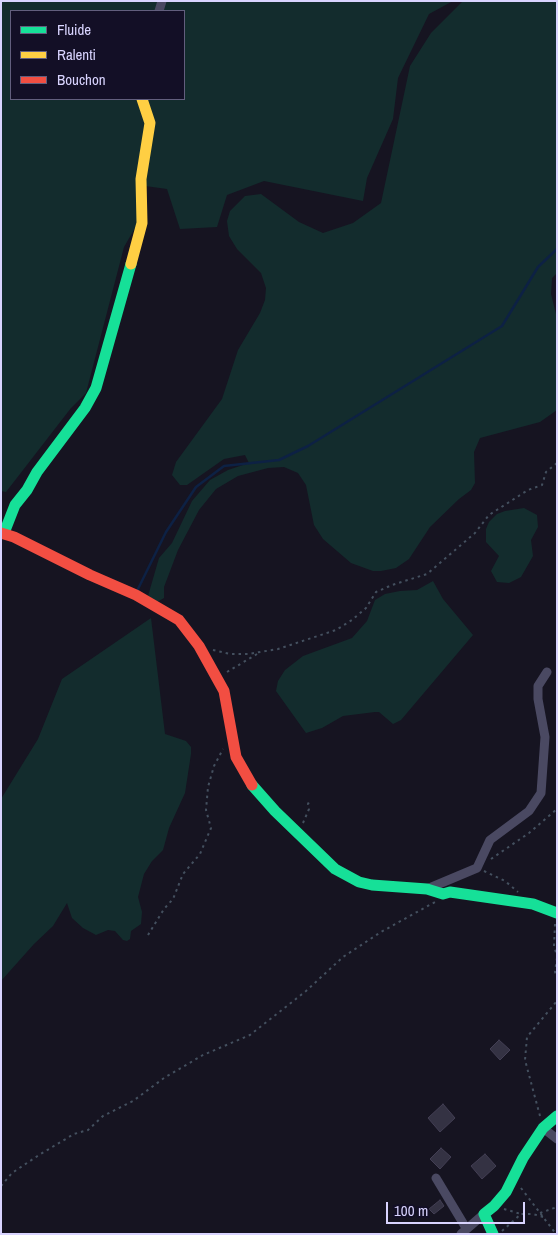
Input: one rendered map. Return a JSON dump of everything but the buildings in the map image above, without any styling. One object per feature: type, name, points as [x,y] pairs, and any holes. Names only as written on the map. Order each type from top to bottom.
[{"type":"street","points":[[142,100],[150,123],[141,179],[142,223],[96,388],[85,408],[15,505],[3,533],[136,595],[179,620],[199,646],[224,691],[236,757],[248,781],[275,811],[335,869],[359,882],[372,885],[427,889],[443,894],[450,892],[533,904],[556,913]]},
{"type":"street","points":[[427,889],[477,868],[490,840],[529,811],[541,793],[545,737],[538,699],[538,686],[548,672]]},
{"type":"street","points":[[436,1178],[464,1231],[494,1206],[506,1192],[523,1158],[544,1128],[557,1116]]},
{"type":"street","points":[[544,1128],[557,1139]]},
{"type":"street","points":[[484,1214],[493,1234]]},
{"type":"path","points":[[199,646],[230,654],[258,652],[278,649],[336,630],[366,608],[376,592],[392,584],[427,574],[475,533],[489,515],[528,490],[542,485],[546,472],[557,463]]},
{"type":"path","points":[[216,676],[258,652]]},
{"type":"path","points":[[148,935],[173,898],[183,874],[200,854],[211,828],[206,810],[208,787],[214,766],[224,748]]},
{"type":"path","points":[[295,830],[302,825],[307,816],[310,800]]},
{"type":"path","points":[[477,868],[530,833],[557,809]]},
{"type":"path","points":[[477,868],[505,881],[519,892]]},
{"type":"path","points":[[1,1186],[12,1173],[39,1154],[74,1134],[88,1130],[103,1116],[133,1101],[164,1078],[204,1055],[250,1035],[306,991],[343,957],[381,932],[440,899],[443,894]]},
{"type":"path","points":[[556,913],[554,946],[557,957],[555,972],[557,976]]},
{"type":"path","points":[[544,1128],[525,1060],[526,1038],[557,1001]]},
{"type":"path","points":[[511,1183],[524,1191],[556,1234]]},
{"type":"path","points":[[494,1206],[521,1214],[533,1214],[542,1217]]},
{"type":"path","points":[[540,1213],[557,1208]]},
{"type":"path","points":[[493,1234],[501,1232],[521,1214]]},
{"type":"green space","points":[[1,1],[453,1],[429,14],[398,78],[393,119],[367,178],[363,201],[264,181],[227,195],[217,227],[180,229],[167,189],[138,185],[139,221],[124,247],[86,393],[71,408],[6,492],[1,491]]},
{"type":"green space","points":[[463,1],[557,1],[557,273],[552,278],[551,294],[557,318],[557,410],[540,422],[480,438],[474,452],[475,483],[471,490],[430,527],[409,559],[396,568],[373,571],[351,563],[323,539],[314,525],[306,485],[298,473],[284,467],[268,468],[238,476],[216,489],[199,510],[178,550],[164,587],[164,598],[157,602],[148,596],[159,558],[172,543],[192,501],[210,480],[228,470],[249,463],[245,455],[224,459],[187,485],[180,485],[172,475],[176,462],[222,399],[238,350],[260,313],[265,300],[266,288],[261,273],[237,249],[229,236],[227,221],[230,211],[245,196],[261,194],[299,222],[323,233],[353,223],[381,203],[410,66],[431,33]]},
{"type":"green space","points":[[524,508],[537,515],[538,527],[531,540],[533,556],[521,577],[509,583],[497,582],[491,571],[499,556],[486,542],[486,529],[489,522],[497,514]]},
{"type":"green space","points":[[433,581],[443,599],[473,635],[401,720],[393,724],[379,712],[343,716],[322,728],[306,733],[276,691],[278,681],[285,670],[303,656],[352,638],[367,621],[375,600],[385,594],[417,590]]},
{"type":"green space","points":[[151,618],[165,734],[186,741],[191,747],[191,754],[185,793],[169,828],[163,850],[152,861],[144,874],[138,897],[142,912],[141,924],[131,931],[130,939],[127,941],[123,940],[115,931],[108,930],[96,935],[83,928],[72,918],[67,903],[53,926],[1,981],[1,799],[38,739],[62,679]]},
{"type":"waterway","points":[[137,591],[166,532],[196,487],[224,466],[279,460],[308,446],[502,326],[538,267],[557,249]]},
{"type":"traffic: fast","points":[[4,533],[15,505],[85,408],[96,388],[131,264]]},
{"type":"traffic: fast","points":[[252,785],[275,811],[335,869],[359,882],[372,885],[427,889],[443,894],[450,892],[533,904],[557,913]]},
{"type":"traffic: fast","points":[[493,1234],[484,1214],[506,1192],[523,1158],[543,1128],[557,1116]]},
{"type":"traffic: slow","points":[[131,264],[142,223],[141,179],[150,123],[142,100]]},
{"type":"traffic: jam","points":[[1,533],[14,537],[90,575],[136,595],[179,620],[199,646],[224,691],[236,757],[252,785]]}]
